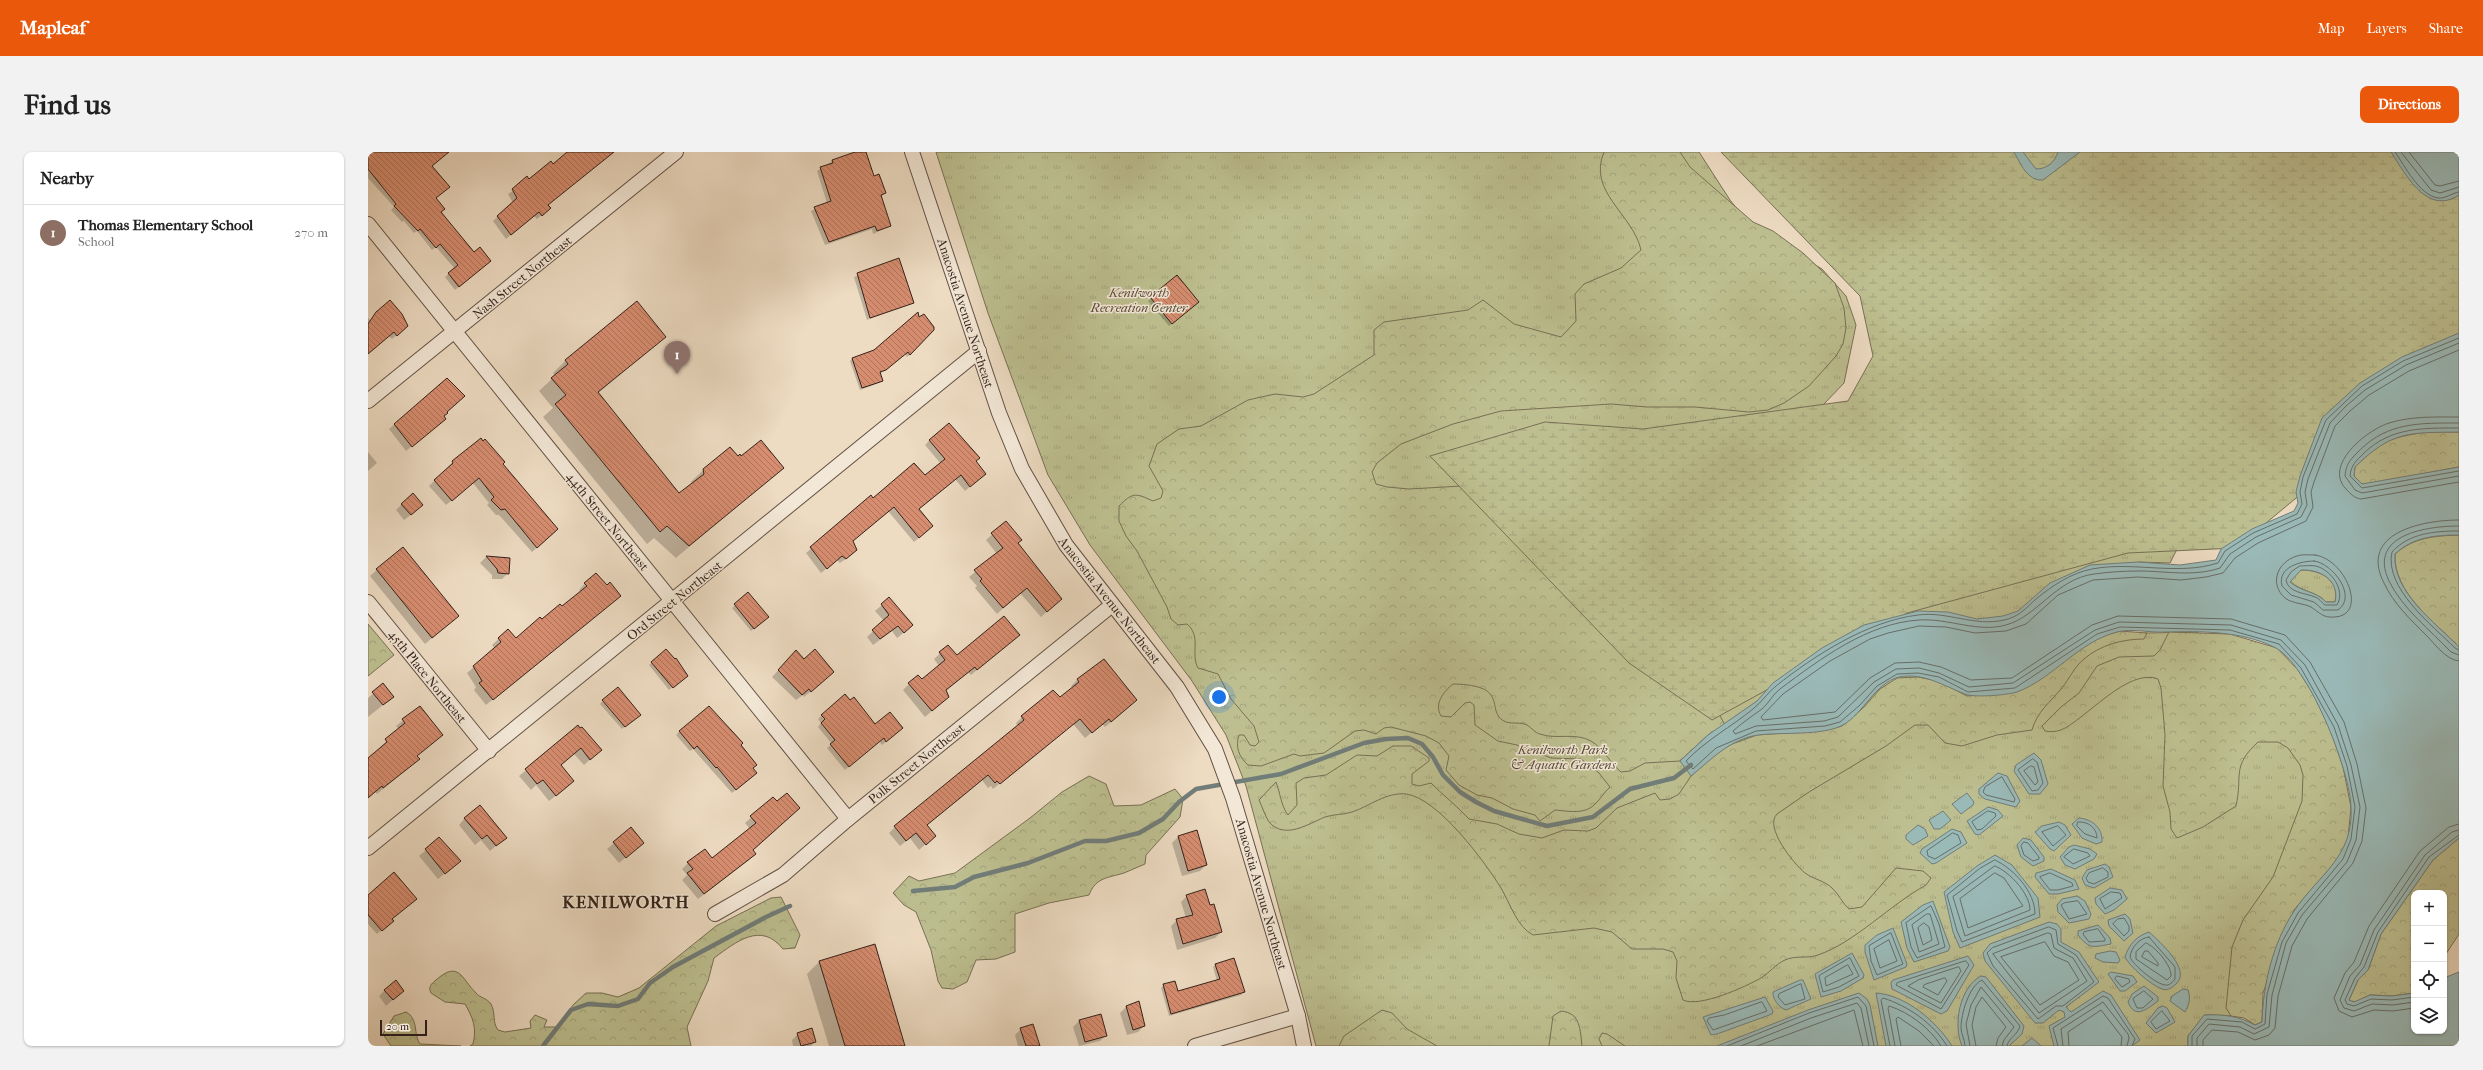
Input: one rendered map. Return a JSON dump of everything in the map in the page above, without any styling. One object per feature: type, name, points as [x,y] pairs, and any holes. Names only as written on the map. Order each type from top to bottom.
[{"type":"street","name":"Nash Street Northeast","points":[[368,401],[676,152]]},
{"type":"street","name":"Anacostia Avenue Northeast","points":[[912,152],[1004,426],[1036,496],[1066,545],[1192,708],[1209,737],[1226,774],[1298,1016],[1304,1046]]},
{"type":"street","name":"44th Street Northeast","points":[[368,224],[848,818]]},
{"type":"street","name":"Ord Street Northeast","points":[[368,848],[979,351]]},
{"type":"street","name":"45th Place Northeast","points":[[368,602],[489,751]]},
{"type":"street","name":"Polk Street Northeast","points":[[716,914],[783,875],[848,818],[1112,605]]},
{"type":"street","points":[[1196,1046],[1298,1016]]},
{"type":"green space","name":"Kenilworth Park & Aquatic Gardens","points":[[936,152],[1699,152],[1730,200],[1751,226],[1822,269],[1846,296],[1856,325],[1844,383],[1823,405],[2185,544],[2176,551],[2170,563],[2138,562],[2099,637],[2147,633],[2197,632],[2330,729],[2231,1016],[2205,1015],[2188,1036],[2188,1046],[1316,1046],[1246,786],[1226,735],[1192,681],[1090,545],[1048,475],[988,313]]},
{"type":"green space","points":[[1604,152],[1680,152],[1690,167],[1753,222],[1773,231],[1803,253],[1835,283],[1844,308],[1846,328],[1843,344],[1836,356],[1809,386],[1784,403],[1768,410],[1749,412],[1695,407],[1647,407],[1611,404],[1501,411],[1453,424],[1401,444],[1377,463],[1372,472],[1376,484],[1387,487],[1409,489],[1462,486],[1696,672],[1725,725],[1708,735],[1680,761],[1645,763],[1630,771],[1621,772],[1600,748],[1591,741],[1585,738],[1572,736],[1546,736],[1537,733],[1525,724],[1506,722],[1500,718],[1496,712],[1490,694],[1483,689],[1472,686],[1453,684],[1443,694],[1439,703],[1439,712],[1441,716],[1451,717],[1465,703],[1470,702],[1474,705],[1475,725],[1498,741],[1517,745],[1551,758],[1581,759],[1599,773],[1610,787],[1597,802],[1586,810],[1576,812],[1555,810],[1540,821],[1535,815],[1513,809],[1492,798],[1477,795],[1459,785],[1446,770],[1449,756],[1439,743],[1426,736],[1391,727],[1384,728],[1376,734],[1364,730],[1355,731],[1324,753],[1300,756],[1294,754],[1261,766],[1248,765],[1242,759],[1237,744],[1239,735],[1244,735],[1250,745],[1255,746],[1259,742],[1254,726],[1231,699],[1218,674],[1198,668],[1195,657],[1194,634],[1187,624],[1178,625],[1171,619],[1167,607],[1119,521],[1119,506],[1134,495],[1142,496],[1153,501],[1161,498],[1163,491],[1149,466],[1157,444],[1179,429],[1201,426],[1248,400],[1275,394],[1303,397],[1314,394],[1374,355],[1374,330],[1384,322],[1468,310],[1483,300],[1514,324],[1561,337],[1576,321],[1575,294],[1584,284],[1621,268],[1641,250],[1636,237],[1606,191],[1601,179],[1600,166]]},
{"type":"green space","points":[[1721,152],[2459,152],[2459,354],[2331,469],[2236,548],[2128,553],[1907,613],[1712,720],[1629,663],[1430,456],[1545,422],[1643,429],[1848,401],[1873,356],[1860,296]]},
{"type":"green space","points":[[2426,432],[2459,432],[2459,467],[2375,483],[2362,484],[2354,476],[2355,467],[2372,451],[2380,446],[2403,436]]},
{"type":"green space","points":[[2459,535],[2459,647],[2427,617],[2408,594],[2396,568],[2395,554],[2402,548],[2425,538]]},
{"type":"green space","points":[[2301,570],[2308,570],[2322,574],[2332,582],[2336,594],[2335,602],[2326,602],[2322,598],[2294,585],[2290,581]]},
{"type":"green space","points":[[368,624],[394,655],[368,676]]},
{"type":"green space","points":[[2120,631],[2147,633],[2144,639],[2128,640],[2112,644],[2097,650],[2084,659],[2041,712],[2032,730],[1997,735],[1962,746],[1945,743],[1928,725],[1915,725],[1886,746],[1809,792],[1777,814],[1774,820],[1774,827],[1777,836],[1787,853],[1805,873],[1832,888],[1849,909],[1862,907],[1896,868],[1923,871],[1931,878],[1926,885],[1899,902],[1859,933],[1832,949],[1810,957],[1785,960],[1754,982],[1734,991],[1700,1001],[1690,1002],[1683,1000],[1676,978],[1677,961],[1673,952],[1663,949],[1632,949],[1612,932],[1594,928],[1533,935],[1527,931],[1518,921],[1494,877],[1460,833],[1432,807],[1419,798],[1406,794],[1392,795],[1352,812],[1325,817],[1297,829],[1289,830],[1282,830],[1269,822],[1259,800],[1276,782],[1282,803],[1288,815],[1297,805],[1296,783],[1304,778],[1326,775],[1357,755],[1377,756],[1393,746],[1411,746],[1429,758],[1429,761],[1412,774],[1412,784],[1419,786],[1431,783],[1469,819],[1497,824],[1519,834],[1542,838],[1564,830],[1588,831],[1596,828],[1617,808],[1655,793],[1660,800],[1670,799],[1679,794],[1691,776],[1718,752],[1732,744],[1757,735],[1826,730],[1842,726],[1863,708],[1880,689],[1897,678],[1918,677],[1938,681],[1967,696],[2016,692],[2099,637]]},
{"type":"green space","points":[[2169,632],[2230,634],[2277,648],[2298,670],[2313,694],[2330,729],[2343,767],[2351,807],[2348,838],[2340,857],[2294,910],[2263,993],[2262,1022],[2255,1025],[2244,1018],[2231,1016],[2226,1008],[2232,947],[2243,920],[2273,877],[2302,801],[2303,775],[2300,765],[2288,748],[2278,742],[2258,742],[2244,758],[2241,765],[2236,806],[2203,827],[2177,838],[2171,829],[2170,812],[2163,786],[2165,735],[2161,688],[2158,679],[2146,677],[2134,680],[2120,687],[2061,730],[2053,732],[2045,731],[2042,726],[2061,707],[2079,693],[2097,666],[2119,657],[2154,656],[2160,650]]},
{"type":"green space","points":[[1089,776],[1106,784],[1114,806],[1141,805],[1175,789],[1183,799],[1180,817],[1146,855],[1145,864],[1099,881],[1089,895],[1049,903],[1015,914],[1015,952],[996,959],[976,960],[967,982],[953,989],[942,988],[938,981],[931,950],[916,912],[904,905],[893,893],[909,876],[919,881],[955,873],[1030,818],[1062,792]]},
{"type":"green space","points":[[2459,838],[2459,934],[2447,952],[2447,890],[2412,890],[2433,860]]},
{"type":"green space","points":[[2411,891],[2411,993],[2392,996],[2370,995],[2354,1003],[2349,1000],[2358,980],[2368,970],[2381,934]]},
{"type":"green space","points":[[781,897],[800,935],[795,948],[783,949],[775,941],[766,936],[757,935],[740,941],[714,958],[708,981],[687,1027],[691,1046],[470,1046],[473,1044],[475,1033],[472,1019],[465,1004],[445,1002],[430,991],[430,986],[436,980],[450,971],[455,971],[463,977],[478,995],[488,1000],[491,1004],[495,1024],[498,1030],[505,1032],[531,1028],[530,1021],[535,1015],[547,1020],[544,1027],[557,1027],[573,1005],[586,993],[602,993],[618,997],[639,988],[716,926],[771,898]]},
{"type":"green space","points":[[1382,1010],[1392,1013],[1407,1029],[1437,1046],[1339,1046],[1344,1036]]},
{"type":"green space","points":[[1561,1011],[1568,1012],[1576,1019],[1580,1028],[1582,1046],[1549,1046],[1553,1016]]},
{"type":"green space","points":[[406,1012],[413,1019],[420,1044],[461,1046],[391,1046],[383,1034],[394,1016]]},
{"type":"green space","points":[[1602,1033],[1607,1034],[1625,1046],[1602,1046],[1599,1039]]},
{"type":"water","points":[[2014,152],[2023,152],[2036,169],[2040,169],[2050,164],[2055,159],[2058,152],[2080,152],[2043,180],[2037,180],[2025,171]]},
{"type":"water","points":[[2391,152],[2459,152],[2459,195],[2448,200],[2437,200],[2427,197],[2403,171]]},
{"type":"water","points":[[2459,333],[2459,432],[2414,434],[2391,440],[2368,455],[2355,467],[2354,476],[2362,484],[2459,467],[2459,535],[2425,538],[2409,544],[2395,554],[2396,568],[2400,581],[2408,594],[2427,617],[2459,647],[2459,838],[2433,860],[2381,934],[2368,970],[2358,980],[2349,1000],[2354,1002],[2370,995],[2392,996],[2411,993],[2411,1034],[2447,1034],[2447,977],[2459,972],[2459,1046],[2188,1046],[2188,1036],[2204,1015],[2231,1016],[2255,1025],[2262,1022],[2264,993],[2270,964],[2280,936],[2294,911],[2333,864],[2341,852],[2347,839],[2350,824],[2351,807],[2349,790],[2335,744],[2325,719],[2313,695],[2287,657],[2274,647],[2261,642],[2235,635],[2207,632],[2159,632],[2128,630],[2117,632],[2090,644],[2043,678],[2017,692],[1991,696],[1975,696],[1965,694],[1925,678],[1916,676],[1899,677],[1883,685],[1857,714],[1843,725],[1825,731],[1767,734],[1748,737],[1730,745],[1691,776],[1680,761],[1708,735],[1757,701],[1773,683],[1822,648],[1864,625],[1918,611],[1948,612],[1977,619],[2003,616],[2018,611],[2050,583],[2090,565],[2138,562],[2180,565],[2216,560],[2221,549],[2252,529],[2294,511],[2298,503],[2296,492],[2300,476],[2322,418],[2360,383],[2402,357]],"holes":[[[2301,570],[2315,571],[2327,577],[2331,582],[2336,594],[2335,602],[2326,602],[2322,598],[2299,588],[2290,582]]]},
{"type":"water","points":[[2034,753],[2041,760],[2048,784],[2040,794],[2029,794],[2014,771],[2016,765]]},
{"type":"water","points":[[1998,773],[2007,776],[2020,801],[2016,807],[1985,799],[1979,794],[1979,789]]},
{"type":"water","points":[[1967,793],[1974,802],[1973,805],[1961,814],[1952,804]]},
{"type":"water","points":[[1988,807],[1998,810],[2003,816],[1979,835],[1975,834],[1967,821]]},
{"type":"water","points":[[1943,811],[1951,820],[1940,829],[1934,829],[1929,820]]},
{"type":"water","points":[[2079,818],[2088,820],[2096,825],[2101,832],[2102,842],[2096,844],[2082,838],[2072,824]]},
{"type":"water","points":[[2059,822],[2065,825],[2071,835],[2054,851],[2050,849],[2035,832],[2042,826]]},
{"type":"water","points":[[1918,825],[1925,829],[1928,836],[1913,845],[1906,839],[1906,835]]},
{"type":"water","points":[[1952,829],[1961,832],[1967,843],[1936,863],[1932,864],[1920,853],[1922,849]]},
{"type":"water","points":[[2023,838],[2031,840],[2044,857],[2044,861],[2033,866],[2021,857],[2017,845]]},
{"type":"water","points":[[2074,845],[2090,849],[2097,854],[2094,859],[2075,869],[2065,865],[2060,857],[2069,847]]},
{"type":"water","points":[[1995,855],[2012,865],[2038,898],[2040,917],[1960,948],[1953,932],[1944,892],[1977,866]]},
{"type":"water","points":[[2105,864],[2109,867],[2113,877],[2094,888],[2085,885],[2082,878],[2087,870]]},
{"type":"water","points":[[2051,869],[2075,880],[2079,889],[2058,894],[2049,894],[2035,877],[2036,873]]},
{"type":"water","points":[[2110,888],[2122,890],[2127,899],[2114,910],[2105,914],[2096,904],[2095,898]]},
{"type":"water","points":[[2077,896],[2085,901],[2091,914],[2089,919],[2069,923],[2058,912],[2057,905],[2062,899]]},
{"type":"water","points":[[1933,901],[1950,947],[1948,951],[1914,962],[1907,948],[1901,922],[1923,905]]},
{"type":"water","points":[[2125,914],[2130,919],[2133,933],[2124,941],[2109,926],[2108,920]]},
{"type":"water","points":[[2049,922],[2057,924],[2061,929],[2061,942],[2079,952],[2099,982],[2066,1007],[2071,1012],[2103,991],[2111,995],[2140,1040],[2132,1046],[2054,1046],[2049,1026],[2065,1017],[2064,1012],[2059,1010],[2043,1023],[2035,1023],[1985,961],[1983,953],[1990,944]]},
{"type":"water","points":[[2098,925],[2110,938],[2111,944],[2092,946],[2082,940],[2078,935],[2078,931]]},
{"type":"water","points":[[1893,928],[1907,964],[1906,967],[1874,980],[1865,952],[1865,945],[1877,935]]},
{"type":"water","points":[[2149,932],[2173,956],[2180,971],[2180,978],[2176,984],[2166,990],[2157,987],[2147,980],[2125,957],[2134,941]]},
{"type":"water","points":[[2110,951],[2116,952],[2120,960],[2118,963],[2103,962],[2095,958],[2096,954]]},
{"type":"water","points":[[1852,953],[1864,975],[1863,978],[1841,991],[1821,997],[1815,974]]},
{"type":"water","points":[[1968,956],[1974,965],[1947,1011],[1941,1014],[1892,989],[1891,983],[1893,980]]},
{"type":"water","points":[[2111,972],[2133,976],[2137,982],[2125,991],[2120,991],[2108,974]]},
{"type":"water","points":[[1981,976],[1986,977],[2024,1026],[2022,1034],[2009,1046],[1962,1046],[1958,1028],[1960,1008],[1967,989]]},
{"type":"water","points":[[1803,980],[1811,999],[1786,1010],[1783,1009],[1775,1000],[1773,992]]},
{"type":"water","points":[[2144,986],[2158,997],[2158,1001],[2146,1010],[2138,1012],[2134,1011],[2128,1002],[2132,994]]},
{"type":"water","points":[[2183,989],[2188,990],[2189,996],[2185,1012],[2170,1001],[2172,996]]},
{"type":"water","points":[[1859,993],[1867,999],[1870,1005],[1878,1046],[1717,1046],[1808,1010]]},
{"type":"water","points":[[1876,993],[1898,999],[1920,1011],[1938,1028],[1952,1046],[1886,1046]]},
{"type":"water","points":[[1765,997],[1773,1011],[1772,1014],[1711,1035],[1703,1017]]},
{"type":"water","points":[[2163,1006],[2167,1008],[2175,1022],[2156,1033],[2146,1023],[2158,1008]]},
{"type":"water","points":[[2032,1038],[2041,1046],[2022,1046]]},
{"type":"building","points":[[368,152],[449,152],[432,166],[450,187],[436,198],[445,209],[441,212],[474,252],[480,247],[491,261],[459,287],[448,273],[458,265],[440,244],[436,248],[420,229],[418,231],[394,206],[396,204],[368,169]]},
{"type":"building","points":[[567,152],[614,152],[548,205],[551,208],[542,216],[539,212],[511,235],[497,216],[517,198],[512,189],[527,176],[529,179],[551,161],[553,164]]},
{"type":"building","points":[[855,152],[866,152],[874,176],[879,174],[886,193],[881,195],[891,226],[877,231],[875,226],[829,242],[814,207],[831,201],[820,167],[833,163],[832,160]]},
{"type":"building","points":[[899,258],[914,303],[870,318],[857,273]]},
{"type":"building","points":[[1177,275],[1199,302],[1172,324],[1150,297]]},
{"type":"building","points":[[390,300],[402,314],[408,326],[397,336],[394,332],[368,354],[368,324],[376,312]]},
{"type":"building","points":[[637,301],[666,337],[598,392],[679,493],[704,474],[703,469],[730,447],[738,456],[740,454],[741,456],[761,440],[784,468],[689,546],[667,526],[660,532],[555,404],[566,395],[551,378],[568,364],[565,360]]},
{"type":"building","points":[[918,312],[919,317],[924,314],[934,327],[934,330],[910,355],[908,352],[886,370],[880,372],[883,381],[862,388],[852,358],[874,350]]},
{"type":"building","points":[[447,378],[465,396],[447,412],[448,413],[444,416],[446,419],[412,447],[394,424]]},
{"type":"building","points":[[949,423],[980,458],[976,461],[986,474],[970,487],[961,475],[919,509],[933,526],[919,538],[894,507],[853,541],[857,550],[846,559],[842,556],[827,569],[810,547],[871,495],[873,498],[914,463],[925,475],[945,459],[929,440]]},
{"type":"building","points":[[481,438],[483,441],[485,439],[505,462],[503,464],[558,529],[537,548],[505,509],[501,510],[491,500],[494,497],[479,478],[452,501],[434,480],[453,463],[452,461]]},
{"type":"building","points":[[413,493],[423,505],[411,515],[401,504]]},
{"type":"building","points":[[1006,521],[1022,540],[1018,543],[1062,599],[1047,612],[1027,588],[1003,608],[980,581],[982,579],[974,570],[1003,548],[991,533]]},
{"type":"building","points":[[403,547],[459,616],[432,638],[376,569]]},
{"type":"building","points":[[486,556],[510,558],[509,574],[498,573],[497,569]]},
{"type":"building","points":[[596,573],[607,585],[610,582],[621,596],[493,700],[479,683],[482,681],[473,666],[501,642],[498,638],[508,629],[516,638],[540,617],[542,619],[560,604],[562,606],[587,586],[584,583]]},
{"type":"building","points":[[748,592],[769,617],[754,629],[734,604]]},
{"type":"building","points":[[889,597],[913,625],[904,633],[898,626],[880,639],[872,630],[889,615],[881,604]]},
{"type":"building","points":[[1004,616],[1020,635],[977,670],[975,667],[946,690],[949,697],[932,711],[908,683],[918,675],[922,679],[945,660],[939,652],[948,645],[957,655]]},
{"type":"building","points":[[666,649],[675,659],[676,658],[688,676],[673,688],[651,662]]},
{"type":"building","points":[[815,649],[834,672],[811,692],[809,689],[802,695],[778,670],[796,650],[804,659]]},
{"type":"building","points":[[1104,659],[1137,700],[1111,722],[1109,719],[1092,733],[1080,719],[1000,784],[997,781],[995,783],[988,775],[927,825],[936,836],[926,845],[916,833],[906,841],[894,826],[1024,720],[1021,716],[1053,690],[1060,697],[1079,682],[1077,679]]},
{"type":"building","points":[[383,683],[394,697],[383,705],[372,692]]},
{"type":"building","points":[[618,687],[641,715],[625,727],[602,700]]},
{"type":"building","points":[[845,694],[850,700],[854,697],[875,724],[890,712],[903,728],[886,742],[884,738],[849,767],[830,744],[835,740],[821,723],[825,719],[821,715]]},
{"type":"building","points":[[420,706],[443,735],[417,756],[420,759],[383,788],[382,786],[368,798],[368,758],[387,742],[385,739],[405,723],[402,719]]},
{"type":"building","points":[[709,706],[743,743],[741,745],[757,765],[753,768],[757,773],[736,790],[697,746],[694,749],[679,731]]},
{"type":"building","points":[[578,725],[580,728],[582,727],[602,750],[590,760],[581,748],[561,765],[574,781],[556,796],[543,780],[537,784],[525,769]]},
{"type":"building","points":[[787,793],[800,808],[753,850],[756,854],[704,894],[687,873],[693,869],[687,862],[705,849],[712,858],[756,823],[750,816],[773,797],[777,801]]},
{"type":"building","points":[[480,805],[507,838],[496,846],[487,835],[482,839],[464,818]]},
{"type":"building","points":[[631,827],[644,843],[626,858],[613,842]]},
{"type":"building","points":[[1197,830],[1207,865],[1188,871],[1178,836]]},
{"type":"building","points":[[439,837],[461,861],[445,874],[425,849]]},
{"type":"building","points":[[394,872],[417,899],[392,919],[394,921],[382,931],[368,915],[368,895]]},
{"type":"building","points":[[1205,889],[1210,905],[1214,904],[1222,932],[1183,944],[1176,919],[1193,915],[1186,895]]},
{"type":"building","points":[[875,944],[905,1046],[845,1046],[819,961]]},
{"type":"building","points":[[1234,958],[1245,992],[1171,1014],[1163,984],[1175,981],[1178,991],[1220,979],[1215,964]]},
{"type":"building","points":[[396,980],[404,991],[393,1000],[384,990]]},
{"type":"building","points":[[1139,1001],[1145,1026],[1133,1030],[1126,1006]]},
{"type":"building","points":[[1101,1014],[1107,1036],[1085,1042],[1079,1020]]},
{"type":"building","points":[[1033,1024],[1040,1046],[1026,1046],[1020,1028]]},
{"type":"building","points":[[812,1028],[816,1042],[801,1046],[797,1033]]},
{"type":"waterway","points":[[913,891],[955,887],[974,877],[1028,863],[1085,841],[1106,841],[1139,833],[1163,819],[1179,802],[1196,789],[1281,774],[1364,743],[1386,739],[1408,738],[1422,744],[1433,757],[1443,775],[1460,792],[1494,811],[1547,826],[1593,817],[1630,789],[1674,778],[1691,765]]},
{"type":"waterway","points":[[543,1046],[571,1010],[588,1004],[618,1006],[638,999],[650,983],[673,967],[766,917],[790,906]]},
{"type":"place","name":"Thomas Elementary School","points":[[677,374]]},
{"type":"district","name":"KENILWORTH","points":[[626,902]]},
{"type":"park label","name":"Kenilworth Recreation Center","points":[[1139,300]]}]
